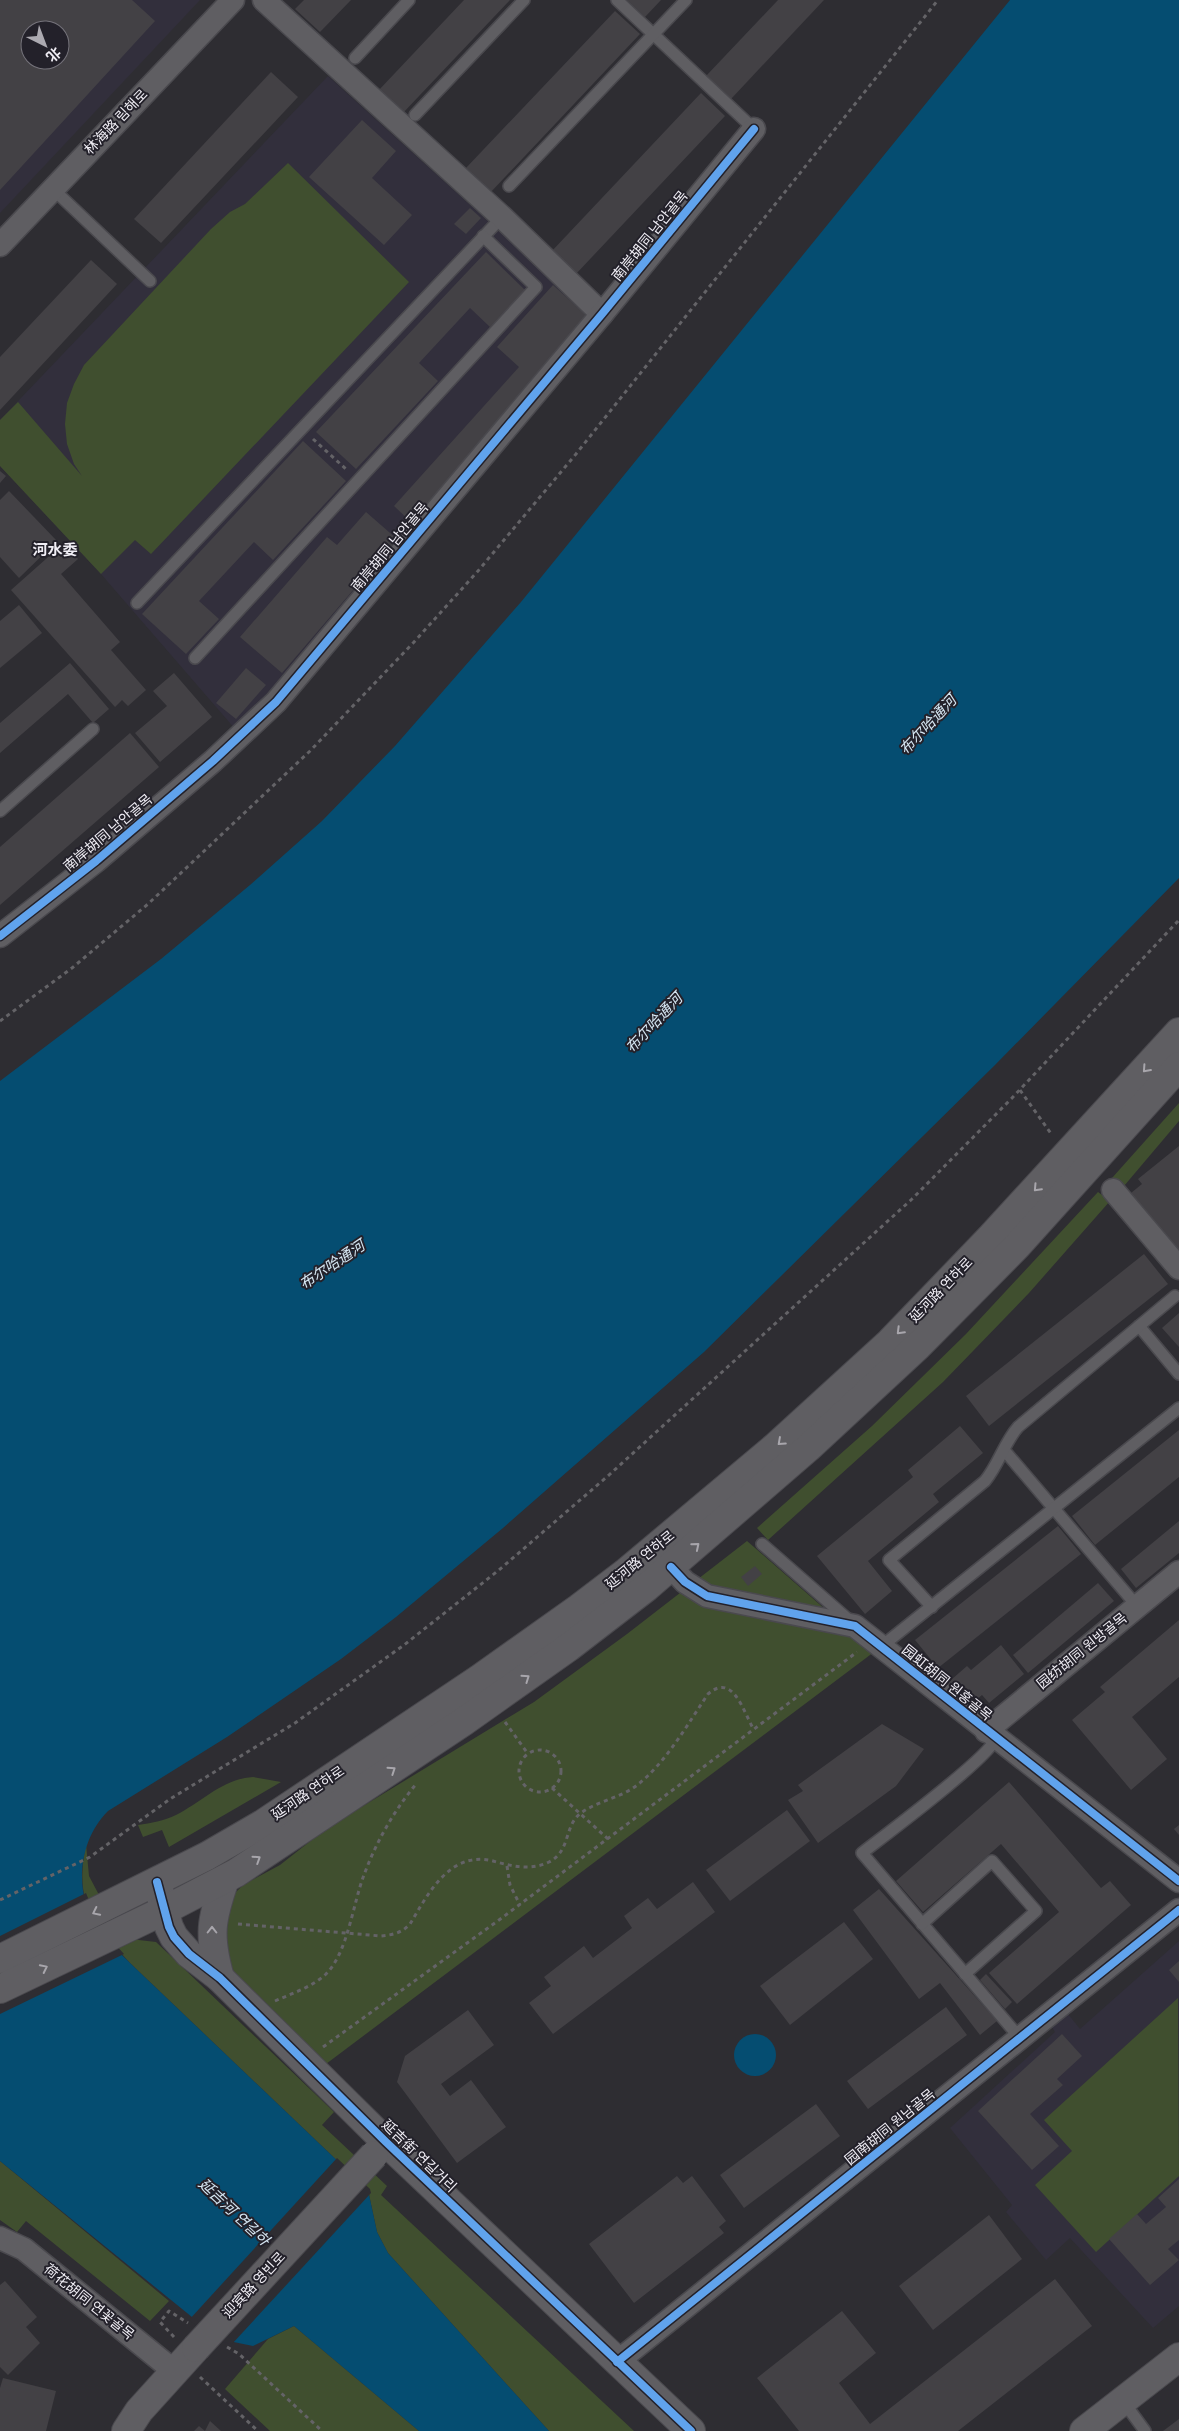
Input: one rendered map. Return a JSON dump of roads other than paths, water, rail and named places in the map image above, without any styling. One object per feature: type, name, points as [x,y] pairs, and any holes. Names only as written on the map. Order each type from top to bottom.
[{"type":"main road","name":"延河路 연하로","points":[[0,1959],[207,1856],[264,1823],[422,1718],[579,1608],[684,1524],[775,1447],[890,1342],[1010,1217],[1179,1032]]},
{"type":"main road","name":"延河路 연하로","points":[[0,1989],[225,1879],[463,1722],[569,1647],[671,1567],[808,1448],[925,1339],[1017,1246],[1179,1066]]},
{"type":"main road","points":[[220,1978],[213,1951],[211,1924],[225,1879]]},
{"type":"main road","name":"延吉街 연길거리","points":[[148,1886],[158,1913],[174,1937],[202,1965],[220,1978],[304,2060],[380,2148],[691,2431]]},
{"type":"main road","name":"迎宾路 영빈로","points":[[126,2431],[184,2349],[380,2148]]},
{"type":"main road","points":[[1084,2431],[1179,2357]]},
{"type":"street","name":"林海路 림해로","points":[[0,245],[233,0]]},
{"type":"street","points":[[264,0],[502,217],[602,314]]},
{"type":"street","name":"南岸胡同 남안골목","points":[[0,936],[96,861],[213,761],[276,702],[602,314],[754,129]]},
{"type":"street","points":[[1113,1190],[1179,1268]]},
{"type":"street","name":"园虹胡同 원홍골목","points":[[671,1567],[685,1582],[707,1596],[856,1626],[1179,1881]]},
{"type":"street","name":"园纺胡同 원방골목","points":[[991,1734],[1137,1606],[1179,1572]]},
{"type":"street","name":"园南胡同 원남골목","points":[[617,2362],[1179,1910]]},
{"type":"street","name":"荷花胡同 연꽃골목","points":[[0,2238],[24,2249],[184,2349]]},
{"type":"lane","points":[[354,58],[410,0]]},
{"type":"lane","points":[[415,115],[524,0]]},
{"type":"lane","points":[[617,0],[754,129]]},
{"type":"lane","points":[[509,186],[686,0]]},
{"type":"lane","points":[[53,189],[150,282]]},
{"type":"lane","points":[[137,602],[502,217]]},
{"type":"lane","points":[[195,658],[536,287],[482,236]]},
{"type":"lane","points":[[0,811],[93,729]]},
{"type":"lane","points":[[932,1607],[889,1560],[985,1481],[995,1469],[1018,1427],[1175,1296]]},
{"type":"lane","points":[[1139,1326],[1179,1374]]},
{"type":"lane","points":[[878,1643],[932,1607],[1179,1408]]},
{"type":"lane","points":[[1004,1450],[1137,1606]]},
{"type":"lane","points":[[762,1544],[856,1626]]},
{"type":"lane","points":[[991,1734],[994,1743],[975,1762],[862,1853],[1020,2038]]},
{"type":"lane","points":[[922,1924],[992,1861],[1036,1911],[966,1974]]},
{"type":"lane","points":[[1123,2401],[1145,2431]]},
{"type":"water","points":[[1010,0],[1179,0],[1179,878],[995,1065],[704,1352],[503,1528],[396,1617],[341,1659],[227,1737],[108,1811],[90,1837],[85,1852],[82,1884],[90,1915],[98,1929],[130,1963],[368,2190],[377,2232],[388,2253],[549,2431],[419,2431],[294,2326],[253,2346],[219,2339],[0,2161],[0,1081],[161,959],[250,885],[322,821],[395,746],[521,602]]},
{"type":"water","points":[[759,2034],[767,2037],[773,2043],[776,2055],[773,2067],[767,2073],[751,2076],[743,2073],[737,2067],[734,2051],[737,2043],[743,2037]]},
{"type":"district","name":"河水委","points":[[55,550]]},
{"type":"water label","name":"布尔哈通河","points":[[928,725]]},
{"type":"water label","name":"布尔哈通河","points":[[654,1023]]},
{"type":"water label","name":"布尔哈通河","points":[[332,1265]]},
{"type":"water label","name":"延吉河 연길하","points":[[234,2212]]}]
